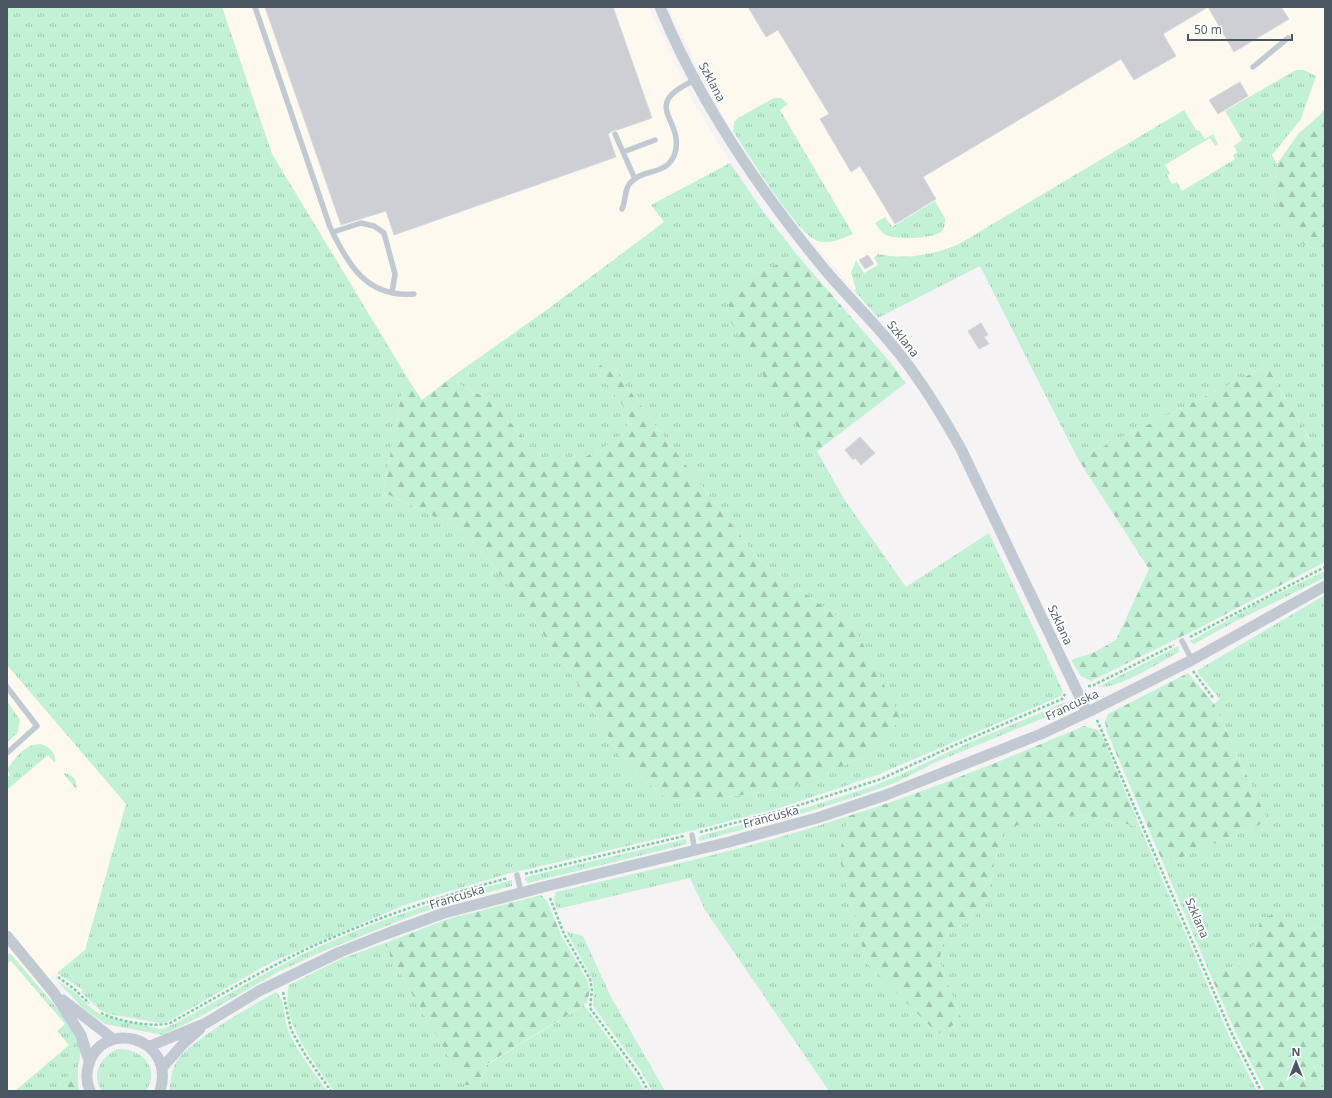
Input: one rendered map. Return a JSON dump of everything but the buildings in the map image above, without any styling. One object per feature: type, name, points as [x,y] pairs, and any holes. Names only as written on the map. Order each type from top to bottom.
[{"type":"street","name":"Szklana","points":[[660,7],[695,80],[718,121],[768,196],[822,266],[894,347],[940,412],[961,449],[1074,686],[1090,711]]},
{"type":"street","name":"Francuska","points":[[150,1046],[206,1023],[279,981],[340,952],[444,913],[521,892],[695,850],[817,818],[886,795],[1041,734],[1090,711],[1190,661],[1325,586]]},
{"type":"street","points":[[7,936],[54,993],[81,1035],[90,1061]]},
{"type":"street","points":[[54,993],[113,1039]]},
{"type":"street","name":"Francuska","points":[[162,1068],[183,1044],[206,1023]]},
{"type":"street","points":[[90,1091],[87,1074],[90,1061],[95,1052],[103,1044],[113,1039],[126,1038],[138,1040],[150,1046],[158,1056],[162,1068],[163,1081],[160,1091]]},
{"type":"lane","points":[[255,7],[340,249],[354,270],[368,284],[392,294],[414,294]]},
{"type":"lane","points":[[1253,68],[1288,38]]},
{"type":"lane","points":[[622,209],[627,189],[635,178],[662,170],[673,158],[675,151],[675,139],[668,114],[667,102],[672,92],[695,80]]},
{"type":"lane","points":[[615,134],[635,178]]},
{"type":"lane","points":[[623,152],[655,140]]},
{"type":"lane","points":[[333,232],[361,223],[374,226],[384,233],[393,263],[394,284],[392,294]]},
{"type":"lane","points":[[1182,641],[1190,661]]},
{"type":"lane","points":[[7,687],[37,726],[7,753]]},
{"type":"lane","points":[[692,835],[695,850]]},
{"type":"lane","points":[[517,875],[521,892]]},
{"type":"path","points":[[97,1011],[108,1016],[156,1026],[170,1023],[266,969],[350,930],[422,903],[517,875],[692,835],[784,810],[881,779],[1062,699],[1065,694],[1065,690],[1084,681],[1087,686],[1092,686],[1325,567]]},
{"type":"path","points":[[1190,661],[1195,675],[1214,699]]},
{"type":"path","name":"Szklana","points":[[1090,711],[1231,1032],[1261,1091]]},
{"type":"path","points":[[547,886],[564,934],[590,979],[592,990],[590,1008],[639,1074],[648,1091]]},
{"type":"path","points":[[52,973],[73,988],[92,1006]]},
{"type":"path","points":[[279,981],[291,1030],[306,1056],[331,1091]]},
{"type":"shaded area","points":[[222,7],[648,7],[692,99],[730,163],[651,205],[664,222],[552,306],[422,400],[272,154]]},
{"type":"shaded area","points":[[669,7],[1325,7],[1325,108],[1321,114],[1299,133],[1277,164],[1273,196],[1216,278],[1130,180],[878,318],[807,235],[775,193],[725,119],[702,76]]},
{"type":"shaded area","points":[[7,665],[126,804],[85,950],[39,987],[72,1030],[78,1067],[51,1091],[7,1091]]},
{"type":"green space","points":[[7,7],[222,7],[272,154],[411,384],[402,390],[383,492],[464,531],[509,585],[575,679],[626,767],[671,801],[735,796],[792,787],[871,754],[855,629],[761,562],[664,437],[607,360],[596,369],[629,414],[626,431],[600,451],[566,464],[539,456],[492,401],[449,379],[552,306],[664,222],[651,205],[730,163],[762,210],[798,256],[748,277],[817,451],[844,499],[906,587],[989,533],[1061,687],[1063,692],[1061,696],[877,775],[783,807],[695,830],[507,874],[407,904],[270,963],[167,1022],[160,1023],[109,1014],[100,1010],[81,992],[83,990],[57,973],[85,950],[126,804],[7,665]]},
{"type":"green space","points":[[1296,70],[1304,70],[1316,76],[1301,119],[1272,155],[1277,164],[1273,196],[1304,245],[1325,252],[1325,466],[1267,366],[1078,459],[980,266],[878,318],[854,290],[856,289],[851,273],[856,260],[864,273],[878,265],[874,257],[878,254],[899,257],[929,254],[959,244],[1184,110],[1197,131],[1199,130],[1205,139],[1213,134],[1218,144],[1215,146],[1210,138],[1165,165],[1170,173],[1167,175],[1172,184],[1177,182],[1182,191],[1235,159],[1233,155],[1237,152],[1234,146],[1242,140],[1225,111]]},
{"type":"green space","points":[[774,98],[781,98],[788,104],[780,110],[853,234],[827,242],[818,241],[809,235],[798,224],[773,192],[733,131],[734,122],[738,118]]},
{"type":"green space","points":[[1325,108],[1325,252],[1304,245],[1273,196],[1277,164],[1299,133],[1321,114]]},
{"type":"green space","points":[[935,201],[945,218],[943,229],[941,232],[936,234],[914,238],[891,237],[883,233],[875,223],[885,217],[892,227]]},
{"type":"green space","points":[[798,256],[890,362],[906,383],[817,451],[786,412],[729,319],[729,295],[748,277]]},
{"type":"green space","points":[[607,360],[664,437],[761,562],[855,629],[897,710],[900,720],[871,754],[792,787],[735,796],[671,801],[626,767],[575,679],[509,585],[464,531],[383,492],[402,390],[411,384],[422,400],[449,379],[492,401],[539,456],[566,464],[600,451],[626,431],[629,414],[596,369]]},
{"type":"green space","points":[[1267,366],[1325,466],[1325,562],[1203,626],[1091,681],[1081,676],[1071,660],[1095,652],[1116,640],[1149,569],[1078,459]]},
{"type":"green space","points":[[1325,571],[1325,577],[1322,579],[1236,621],[1194,644],[1190,641],[1264,600]]},
{"type":"green space","points":[[1325,595],[1325,930],[1324,927],[1297,930],[1260,921],[1249,964],[1210,974],[1164,865],[1268,821],[1214,704],[1220,699],[1198,673],[1198,670]]},
{"type":"green space","points":[[1178,646],[1179,652],[1139,674],[1117,684],[1098,687]]},
{"type":"green space","points":[[1188,673],[1214,704],[1268,821],[1164,865],[1107,732],[1105,722],[1108,714]]},
{"type":"green space","points":[[7,701],[20,720],[18,732],[7,743]]},
{"type":"green space","points":[[1066,702],[1064,706],[1056,713],[936,762],[899,781],[870,792],[811,811],[700,841],[699,839],[700,836],[812,806],[870,787],[898,776],[966,744]]},
{"type":"green space","points":[[1084,726],[1097,730],[1102,736],[1140,827],[1084,815],[1036,818],[1003,831],[994,864],[988,896],[975,916],[945,936],[939,961],[962,1020],[938,1034],[866,962],[839,856],[848,816],[938,785]]},
{"type":"green space","points":[[40,744],[52,750],[55,756],[55,763],[48,755],[7,790],[7,778],[10,775],[7,769],[21,752],[29,747]]},
{"type":"green space","points":[[63,773],[74,778],[76,782],[76,789]]},
{"type":"green space","points":[[1084,815],[1140,827],[1229,1036],[1257,1091],[829,1091],[705,910],[690,878],[557,909],[554,900],[556,892],[740,848],[812,828],[848,816],[839,856],[866,962],[962,1020],[939,961],[945,936],[975,916],[988,896],[994,864],[1003,831],[1036,818]]},
{"type":"green space","points":[[686,839],[687,844],[528,883],[525,879],[525,877]]},
{"type":"green space","points":[[512,880],[512,886],[455,901],[409,917],[326,950],[280,971],[203,1015],[163,1035],[105,1024],[84,1009],[58,982],[70,989],[91,1008],[103,1016],[162,1029],[174,1024],[286,962],[348,934],[417,909]]},
{"type":"green space","points":[[541,895],[547,901],[561,935],[587,980],[590,990],[587,1003],[487,1064],[479,1085],[465,1085],[390,956],[388,942],[445,920]]},
{"type":"green space","points":[[1274,913],[1297,930],[1324,927],[1325,930],[1325,1056],[1312,1062],[1325,1091],[1265,1091],[1235,1031],[1210,974],[1249,964],[1260,921]]},
{"type":"green space","points":[[566,931],[583,936],[611,997],[665,1091],[652,1091],[641,1071],[593,1006],[594,989],[592,978]]},
{"type":"green space","points":[[388,942],[390,956],[465,1085],[479,1085],[487,1065],[584,1005],[636,1076],[645,1091],[334,1091],[309,1055],[294,1027],[289,1013],[287,998],[289,985],[343,958]]},
{"type":"green space","points":[[7,953],[12,955],[60,1012],[79,1040],[81,1052],[78,1067],[51,1091],[15,1091],[69,1045],[57,1031],[65,1024],[11,961],[7,964]]},
{"type":"green space","points":[[276,992],[283,1005],[286,1025],[292,1038],[301,1054],[327,1091],[169,1091],[174,1068],[177,1061],[184,1053],[222,1024]]},
{"type":"green space","points":[[117,1049],[134,1052],[146,1061],[150,1067],[151,1075],[150,1083],[146,1091],[102,1091],[97,1078],[97,1072],[102,1061],[111,1052]]},
{"type":"green space","points":[[1325,1056],[1325,1090],[1312,1062]]},
{"type":"green space","points":[[78,1067],[78,1086],[80,1091],[51,1091]]}]
